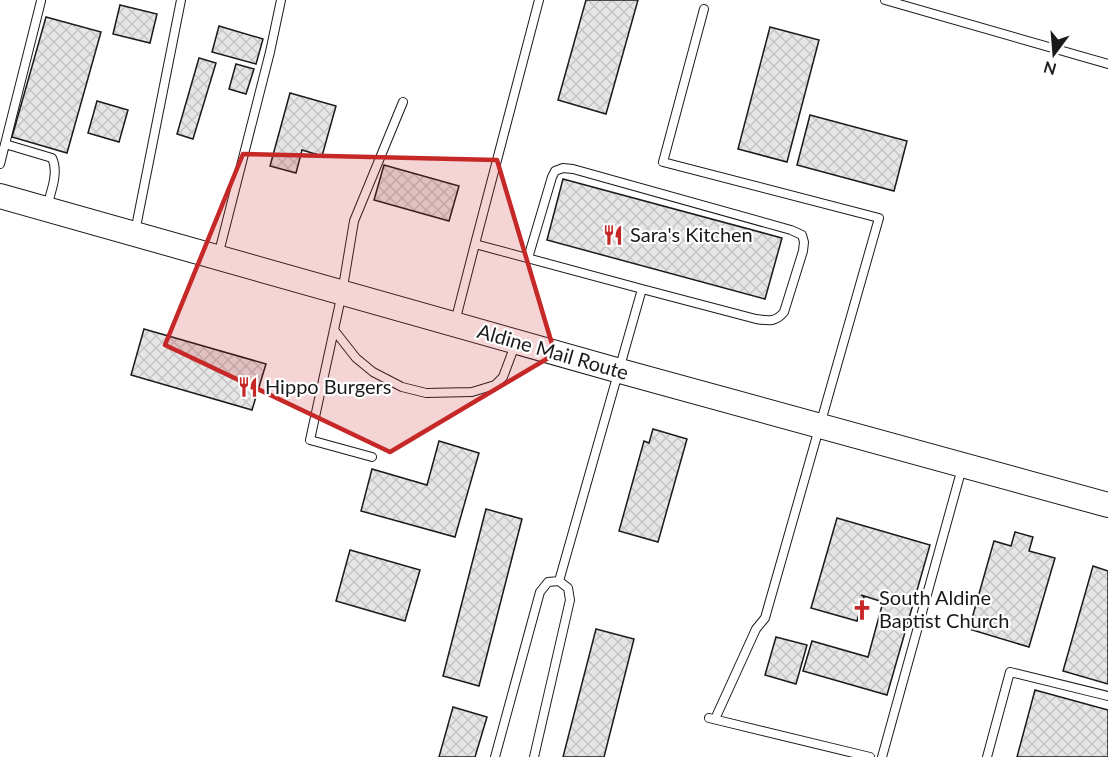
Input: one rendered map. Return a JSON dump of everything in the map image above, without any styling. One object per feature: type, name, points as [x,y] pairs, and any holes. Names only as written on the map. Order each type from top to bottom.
[{"type":"main road","name":"Aldine Mail Route","points":[[0,196],[620,371],[1108,505]]},
{"type":"lane","points":[[134,234],[181,0]]},
{"type":"lane","points":[[217,258],[281,0]]},
{"type":"lane","points":[[455,324],[539,0]]},
{"type":"lane","points":[[885,0],[1108,64]]},
{"type":"lane","points":[[0,164],[41,1]]},
{"type":"lane","points":[[704,9],[663,162],[879,218],[765,618],[756,629],[712,719],[870,757]]},
{"type":"lane","points":[[372,457],[310,440],[342,293],[354,221],[404,102]]},
{"type":"lane","points":[[5,144],[52,158],[54,174],[47,209]]},
{"type":"lane","points":[[476,244],[642,289],[756,319],[772,321],[780,318],[784,312],[804,242],[802,235],[780,226],[573,169],[562,168],[555,171],[552,177],[528,258]]},
{"type":"lane","points":[[560,581],[642,289]]},
{"type":"lane","points":[[334,330],[356,358],[373,372],[402,387],[426,393],[472,392],[495,385],[503,377],[516,341]]},
{"type":"lane","points":[[882,757],[963,464]]},
{"type":"lane","points":[[495,757],[540,592],[548,582],[560,581],[568,588],[570,600],[534,757]]},
{"type":"lane","points":[[987,757],[1010,672],[1108,696]]},
{"type":"highlighted area","points":[[243,154],[497,160],[555,354],[390,452],[165,345]]},
{"type":"building","points":[[586,0],[638,0],[606,114],[558,100]]},
{"type":"building","points":[[120,5],[157,14],[150,43],[113,34]]},
{"type":"building","points":[[46,17],[101,32],[67,153],[12,137]]},
{"type":"building","points":[[219,26],[263,39],[256,64],[212,52]]},
{"type":"building","points":[[770,27],[819,40],[787,162],[738,149]]},
{"type":"building","points":[[199,58],[216,63],[193,139],[177,134]]},
{"type":"building","points":[[236,64],[254,69],[246,94],[229,89]]},
{"type":"building","points":[[290,93],[336,106],[322,156],[302,150],[296,173],[270,166]]},
{"type":"building","points":[[97,101],[128,110],[119,142],[88,133]]},
{"type":"building","points":[[810,115],[907,141],[894,191],[797,165]]},
{"type":"building","points":[[384,165],[459,186],[449,221],[374,200]]},
{"type":"building","points":[[563,179],[782,238],[765,299],[547,240]]},
{"type":"building","points":[[144,329],[266,364],[252,410],[131,375]]},
{"type":"building","points":[[653,429],[687,439],[658,542],[619,531],[644,441],[649,443]]},
{"type":"building","points":[[439,441],[479,453],[455,537],[361,511],[372,469],[427,485]]},
{"type":"building","points":[[486,509],[522,519],[479,686],[443,676]]},
{"type":"building","points":[[837,518],[930,545],[887,695],[803,671],[812,641],[868,657],[883,602],[861,595],[864,597],[857,621],[811,608]]},
{"type":"building","points":[[1015,532],[1033,537],[1029,551],[1055,558],[1029,647],[969,629],[994,541],[1011,546]]},
{"type":"building","points":[[350,550],[420,570],[405,621],[336,601]]},
{"type":"building","points":[[1093,566],[1108,571],[1108,684],[1063,671]]},
{"type":"building","points":[[596,629],[634,639],[604,757],[563,757]]},
{"type":"building","points":[[776,637],[807,645],[796,684],[765,675]]},
{"type":"building","points":[[1035,690],[1108,710],[1108,757],[1017,757]]},
{"type":"building","points":[[453,707],[487,717],[475,757],[439,757]]},
{"type":"place","name":"Sara's Kitchen","points":[[613,235]]},
{"type":"place","name":"Hippo Burgers","points":[[248,387]]},
{"type":"place","name":"South Aldine Baptist Church","points":[[862,610]]}]
